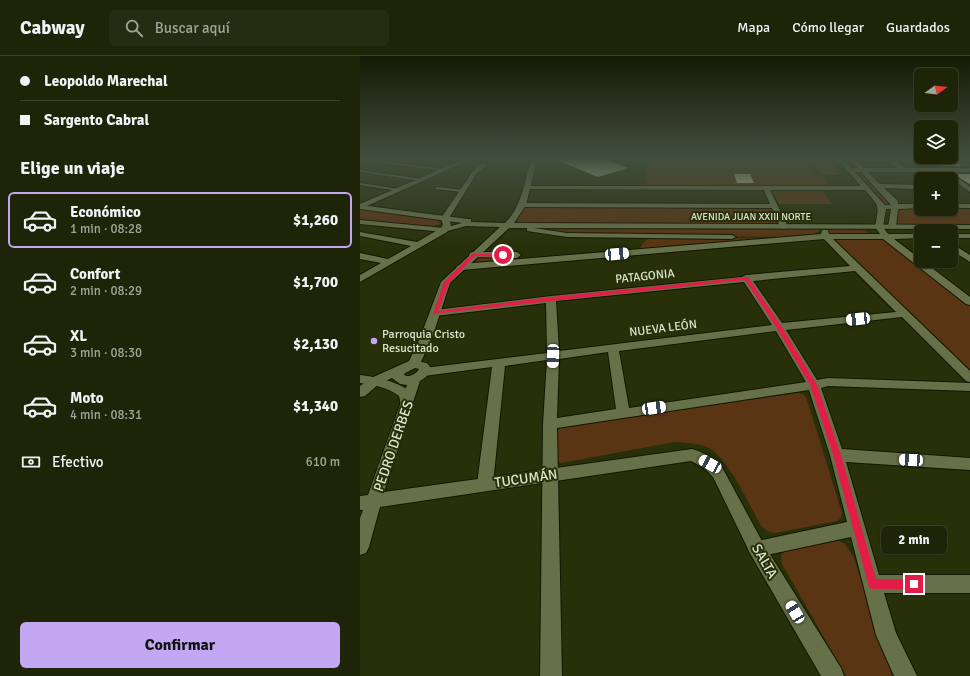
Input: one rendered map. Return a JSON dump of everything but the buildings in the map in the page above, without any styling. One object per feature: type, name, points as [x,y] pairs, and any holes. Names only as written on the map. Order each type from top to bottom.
[{"type":"street","points":[[360,207],[404,188]]},
{"type":"street","points":[[360,279],[444,230],[447,225],[445,218],[464,188]]},
{"type":"street","points":[[414,364],[426,338],[446,282],[473,255],[513,220],[522,205],[527,188],[774,206]]},
{"type":"street","points":[[522,205],[766,188],[865,188],[882,208],[879,228],[885,236],[970,302]]},
{"type":"street","points":[[766,188],[784,227]]},
{"type":"street","points":[[881,188],[895,203],[892,227]]},
{"type":"street","points":[[882,208],[894,206],[914,206]]},
{"type":"street","points":[[958,206],[970,206]]},
{"type":"street","name":"AVENIDA JUAN XXIII NORTE","points":[[360,207],[479,224]]},
{"type":"street","name":"AVENIDA JUAN XXIII NORTE","points":[[360,222],[444,230],[462,224],[531,227],[784,227],[825,232],[892,227],[970,227]]},
{"type":"street","name":"AVENIDA JUAN XXIII NORTE","points":[[492,239],[531,227],[567,235],[640,237],[762,236],[789,238]]},
{"type":"street","points":[[825,232],[857,268],[970,378]]},
{"type":"street","points":[[461,267],[789,238],[825,232],[885,236],[914,236]]},
{"type":"street","points":[[360,234],[420,244]]},
{"type":"street","points":[[958,236],[970,236]]},
{"type":"street","points":[[631,253],[640,237]]},
{"type":"street","points":[[958,250],[970,258]]},
{"type":"street","points":[[473,255],[590,256]]},
{"type":"street","points":[[360,256],[389,262]]},
{"type":"street","name":"PATAGONIA","points":[[435,313],[746,278],[857,268]]},
{"type":"street","points":[[746,278],[779,327],[814,385],[837,455],[886,635],[899,665],[906,676]]},
{"type":"street","points":[[551,299],[553,356],[550,424],[551,676]]},
{"type":"street","name":"NUEVA LEÓN","points":[[400,370],[397,377],[404,381],[420,375],[499,362],[779,327],[905,314]]},
{"type":"street","points":[[613,347],[624,412]]},
{"type":"street","points":[[484,484],[499,362]]},
{"type":"street","points":[[360,392],[375,381],[414,364],[425,368],[420,375]]},
{"type":"street","name":"PEDRO DERBES","points":[[360,547],[366,502],[406,402],[420,375]]},
{"type":"street","points":[[360,379],[375,381],[401,390],[405,394],[406,402]]},
{"type":"street","points":[[550,424],[624,412],[804,387],[828,382],[970,387]]},
{"type":"street","name":"TUCUMÁN","points":[[366,502],[692,455]]},
{"type":"street","name":"SALTA","points":[[692,455],[710,464],[718,473],[757,549],[833,676]]},
{"type":"street","points":[[837,455],[970,464]]},
{"type":"street","points":[[757,549],[857,528]]},
{"type":"street","points":[[872,584],[970,584]]},
{"type":"lane","points":[[386,188],[399,190]]},
{"type":"lane","points":[[437,188],[462,191]]},
{"type":"shaded area","points":[[869,188],[877,188],[894,205],[884,204]]},
{"type":"shaded area","points":[[772,190],[822,190],[832,204],[779,204]]},
{"type":"shaded area","points":[[958,207],[970,207],[970,225],[894,225],[897,209],[914,208],[914,216],[958,216]]},
{"type":"shaded area","points":[[523,208],[769,208],[773,210],[778,224],[518,223],[517,221]]},
{"type":"shaded area","points":[[366,209],[437,219],[440,224],[432,227],[360,220],[360,210]]},
{"type":"shaded area","points":[[812,228],[819,229],[820,231],[813,234],[785,237],[565,234],[538,229]]},
{"type":"shaded area","points":[[830,230],[859,230],[868,232],[871,235],[831,234],[829,232]]},
{"type":"shaded area","points":[[870,238],[887,241],[914,262],[914,268],[921,268],[970,306],[970,370],[833,239]]},
{"type":"shaded area","points":[[648,239],[763,239],[640,249],[643,243]]},
{"type":"shaded area","points":[[479,258],[539,258],[471,265]]},
{"type":"shaded area","points":[[797,393],[803,394],[806,397],[842,513],[841,518],[837,521],[775,533],[767,531],[761,526],[738,483],[724,462],[709,448],[697,444],[675,442],[561,463],[556,461],[556,430],[562,427]]},
{"type":"shaded area","points":[[831,537],[845,544],[854,558],[892,676],[846,676],[782,564],[781,555],[787,549]]},
{"type":"place","name":"Parroquia Cristo Resucitado","points":[[374,341]]},
{"type":"route","points":[[503,255],[473,255],[446,282],[435,313],[746,278],[779,327],[814,385],[837,455],[872,584],[914,584]]}]
